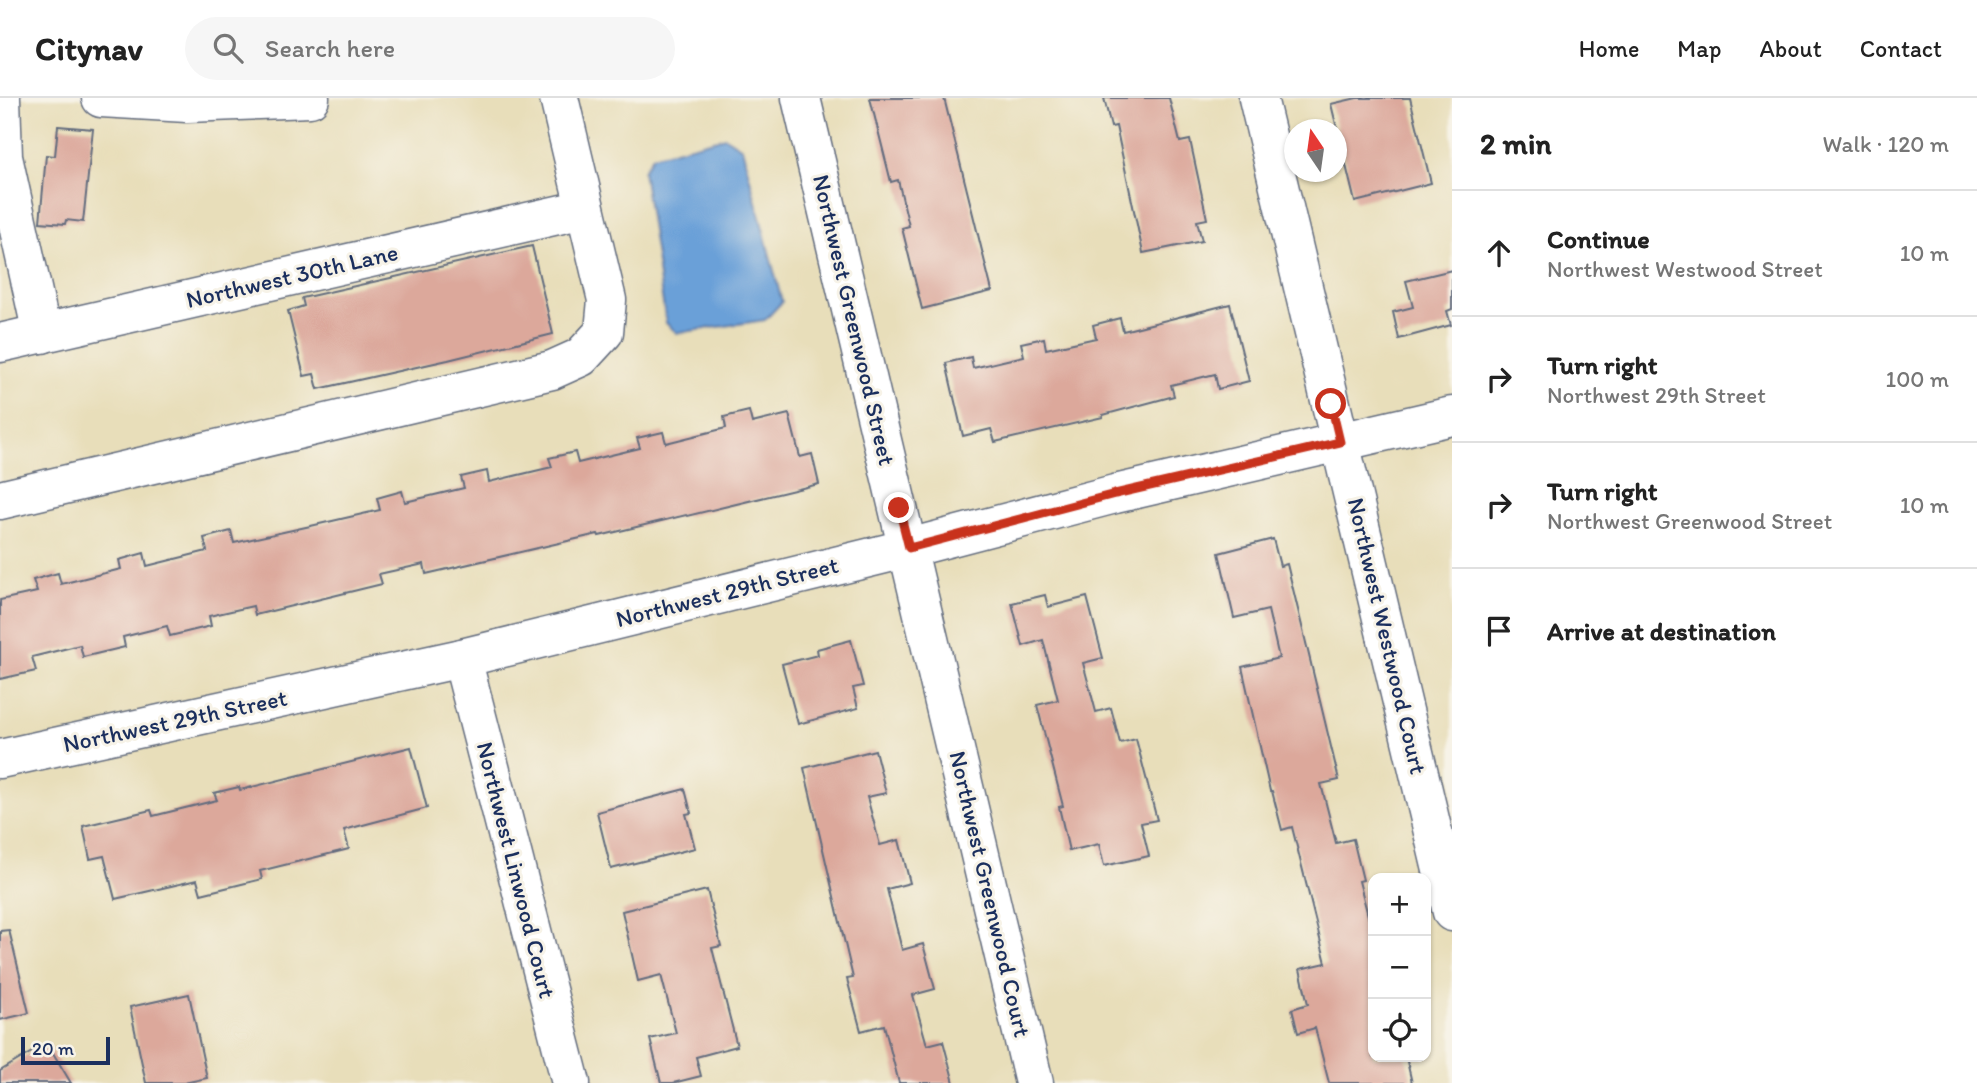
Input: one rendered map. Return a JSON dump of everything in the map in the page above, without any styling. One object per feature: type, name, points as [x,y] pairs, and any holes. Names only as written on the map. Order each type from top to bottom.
[{"type":"street","points":[[1,98],[4,157],[42,334]]},
{"type":"street","points":[[101,98],[187,103],[310,98]]},
{"type":"street","points":[[0,500],[552,370],[581,357],[604,332],[607,300],[559,98]]},
{"type":"street","name":"Northwest Greenwood Street","points":[[801,98],[946,705]]},
{"type":"street","name":"Northwest Westwood Court","points":[[1258,98],[1452,912]]},
{"type":"street","name":"Northwest 30th Lane","points":[[0,343],[584,209]]},
{"type":"street","name":"Northwest 29th Street","points":[[0,759],[462,658],[909,548],[1115,494],[1452,415]]},
{"type":"street","name":"Northwest Linwood Court","points":[[462,658],[571,1083]]},
{"type":"street","name":"Northwest Greenwood Court","points":[[946,705],[1034,1083]]},
{"type":"water","points":[[725,137],[742,148],[782,302],[765,320],[677,333],[666,323],[643,171],[652,156]]},
{"type":"building","points":[[870,98],[944,98],[992,291],[922,309],[902,228],[909,226],[898,180],[891,182]]},
{"type":"building","points":[[1104,98],[1169,98],[1180,142],[1190,140],[1207,219],[1197,221],[1202,241],[1143,253],[1116,126],[1111,127]]},
{"type":"building","points":[[1357,98],[1410,98],[1431,183],[1355,202],[1347,169],[1347,119],[1335,119],[1331,104]]},
{"type":"building","points":[[58,126],[93,129],[83,222],[40,222],[46,155],[55,156]]},
{"type":"building","points":[[532,246],[553,334],[318,389],[314,374],[304,376],[288,311],[304,306],[302,298]]},
{"type":"building","points":[[1452,270],[1452,309],[1447,311],[1451,325],[1399,339],[1393,312],[1413,307],[1406,281]]},
{"type":"building","points":[[1230,304],[1249,381],[1218,389],[1215,374],[1171,385],[1174,396],[1103,417],[995,442],[991,429],[963,436],[946,363],[971,357],[973,368],[1024,356],[1021,343],[1044,338],[1046,349],[1096,338],[1093,325],[1120,318],[1123,331]]},
{"type":"building","points":[[749,411],[752,423],[789,414],[800,457],[812,454],[819,484],[426,574],[424,564],[379,574],[382,584],[255,615],[253,606],[209,616],[211,626],[170,636],[167,626],[123,637],[125,647],[83,657],[80,645],[32,657],[36,671],[0,679],[0,600],[37,592],[33,580],[58,573],[61,584],[121,569],[119,560],[144,553],[147,566],[207,551],[204,538],[231,531],[234,543],[380,510],[377,498],[402,491],[405,502],[464,488],[461,477],[487,471],[489,482],[552,467],[549,458],[575,452],[578,463],[640,448],[637,438],[663,432],[666,443],[726,428],[724,417]]},
{"type":"building","points":[[1273,539],[1280,566],[1287,564],[1339,780],[1321,784],[1336,843],[1353,839],[1363,880],[1359,881],[1368,916],[1368,1062],[1407,1062],[1412,1083],[1329,1083],[1315,1028],[1298,1033],[1292,1009],[1308,1004],[1300,969],[1326,963],[1292,827],[1282,830],[1270,791],[1242,667],[1279,658],[1268,610],[1234,618],[1219,553]]},
{"type":"building","points":[[1045,595],[1048,607],[1087,597],[1103,658],[1083,663],[1096,712],[1111,708],[1120,743],[1136,739],[1157,820],[1141,823],[1149,856],[1104,866],[1099,844],[1069,851],[1059,807],[1063,806],[1037,705],[1058,700],[1043,640],[1023,646],[1012,603]]},
{"type":"building","points":[[851,640],[863,686],[853,688],[858,708],[798,724],[782,664],[818,655],[817,649]]},
{"type":"building","points":[[411,747],[427,808],[344,830],[349,849],[260,871],[262,879],[201,894],[197,880],[115,899],[104,856],[90,859],[83,826],[151,810],[153,816],[217,800],[214,793],[239,787],[240,790]]},
{"type":"building","points":[[875,750],[886,793],[867,797],[880,845],[899,840],[910,883],[887,889],[902,950],[923,944],[935,989],[913,995],[927,1045],[943,1041],[954,1083],[899,1083],[884,1025],[861,1031],[847,979],[853,978],[804,768]]},
{"type":"building","points":[[685,789],[691,813],[686,814],[695,848],[611,869],[597,812]]},
{"type":"building","points":[[707,890],[721,946],[712,948],[737,1046],[696,1057],[701,1076],[661,1083],[650,1039],[676,1033],[661,975],[638,981],[622,911]]},
{"type":"building","points":[[9,930],[29,1013],[0,1020],[0,931]]},
{"type":"building","points":[[189,994],[207,1078],[184,1083],[146,1083],[130,1007]]},
{"type":"building","points":[[47,1043],[71,1083],[0,1083],[0,1071]]},
{"type":"route","points":[[899,508],[909,548],[1115,494],[1340,442],[1331,404]]}]
